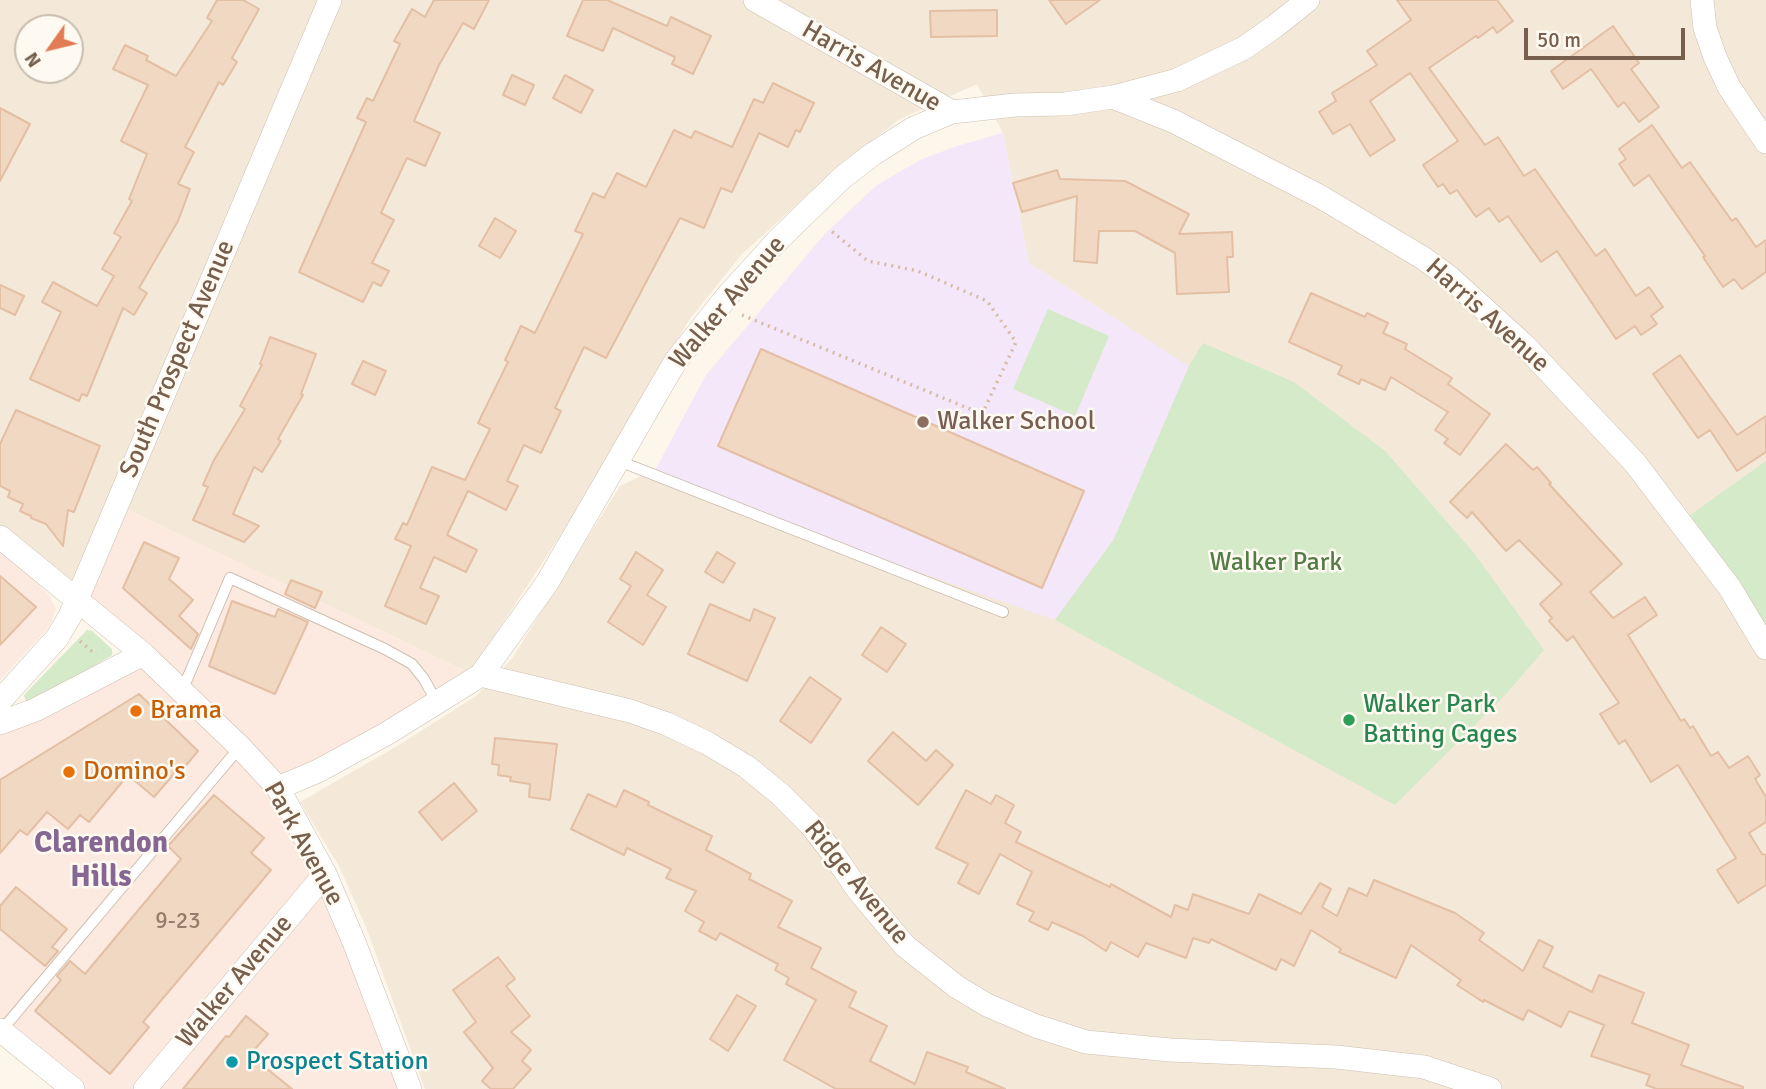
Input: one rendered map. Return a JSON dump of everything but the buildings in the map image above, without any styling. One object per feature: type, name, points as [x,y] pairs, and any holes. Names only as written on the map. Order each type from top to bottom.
[{"type":"street","name":"South Prospect Avenue","points":[[0,701],[57,638],[70,617],[330,0]]},
{"type":"street","name":"Harris Avenue","points":[[755,0],[952,112]]},
{"type":"street","name":"Walker Avenue","points":[[278,789],[375,740],[481,675],[547,583],[675,362],[729,294],[780,238],[843,177],[873,154],[914,128],[952,112],[1014,105],[1065,104],[1113,97],[1177,80],[1217,62],[1275,27],[1308,0]]},
{"type":"street","points":[[1702,0],[1706,28],[1724,77],[1766,142]]},
{"type":"street","name":"Harris Avenue","points":[[1113,97],[1172,121],[1321,197],[1412,251],[1449,277],[1525,346],[1635,463],[1730,588],[1766,648]]},
{"type":"street","name":"Park Avenue","points":[[0,537],[143,654],[240,747],[278,789],[325,874],[410,1089]]},
{"type":"street","points":[[0,723],[35,710],[143,654]]},
{"type":"street","name":"Ridge Avenue","points":[[481,675],[654,719],[706,743],[747,767],[780,793],[810,824],[864,899],[905,946],[957,987],[1036,1026],[1086,1042],[1170,1050],[1347,1058],[1424,1067],[1490,1089]]},
{"type":"street","name":"Walker Avenue","points":[[145,1089],[325,874]]},
{"type":"street","points":[[0,1031],[73,1089]]},
{"type":"lane","points":[[619,461],[1003,612]]},
{"type":"lane","points":[[182,691],[230,578],[412,664],[437,703]]},
{"type":"lane","points":[[0,1031],[240,747]]},
{"type":"path","points":[[742,315],[982,414],[1016,342],[987,301],[918,271],[868,261],[830,230]]},
{"type":"path","points":[[77,638],[103,660]]},
{"type":"shaded area","points":[[0,0],[1766,0],[1766,1089],[425,1089],[366,927],[339,866],[300,802],[399,745],[476,696],[511,660],[620,486],[656,469],[1188,366],[1029,263],[1003,133],[977,84],[900,119],[847,159],[742,254],[689,320],[583,501],[470,673],[122,507],[74,585],[39,561],[0,525]]},
{"type":"shaded area","name":"Walker School","points":[[1003,133],[1029,263],[1189,366],[1114,539],[1055,620],[651,478],[706,375],[824,235],[877,185],[920,160]]},
{"type":"shaded area","points":[[122,507],[470,673],[283,785],[85,596]]},
{"type":"shaded area","points":[[0,548],[49,595],[56,609],[50,626],[0,680]]},
{"type":"shaded area","points":[[141,660],[274,795],[319,875],[137,1089],[83,1089],[0,1020],[0,730]]},
{"type":"shaded area","points":[[323,886],[403,1089],[152,1089]]},
{"type":"green space","points":[[1048,309],[1109,336],[1075,416],[1013,389]]},
{"type":"green space","name":"Walker Park","points":[[1203,343],[1294,382],[1385,451],[1474,553],[1544,650],[1506,694],[1395,805],[1055,620],[1114,539],[1189,366]]},
{"type":"green space","points":[[1766,461],[1766,638],[1686,518]]},
{"type":"green space","points":[[87,630],[92,631],[112,649],[112,655],[32,703],[26,702],[24,695]]},
{"type":"place","name":"Walker School","points":[[923,422]]},
{"type":"place","name":"Brama","points":[[136,711]]},
{"type":"place","name":"Walker Park Batting Cages","points":[[1349,720]]},
{"type":"place","name":"Domino's","points":[[69,772]]},
{"type":"place","name":"Prospect Station","points":[[232,1062]]},
{"type":"district","name":"Clarendon Hills","points":[[101,861]]}]
